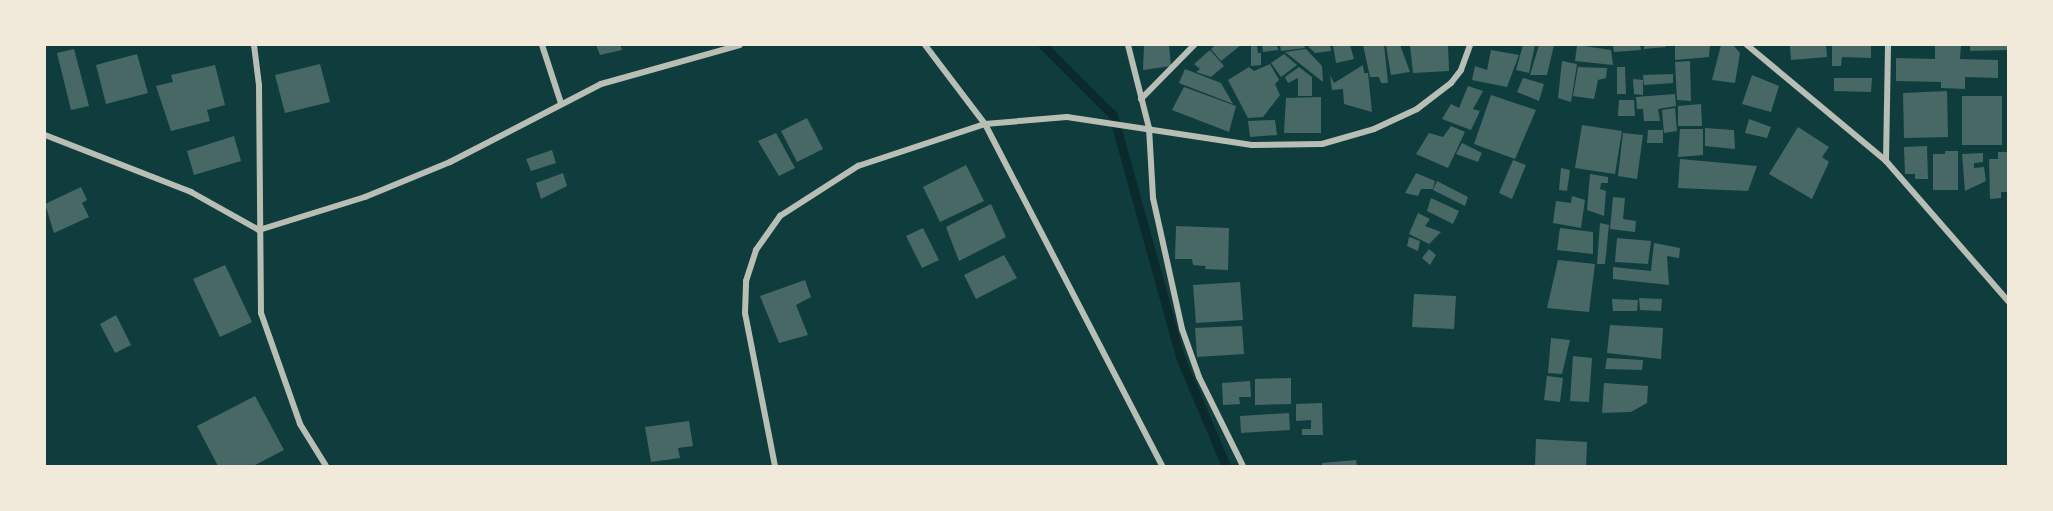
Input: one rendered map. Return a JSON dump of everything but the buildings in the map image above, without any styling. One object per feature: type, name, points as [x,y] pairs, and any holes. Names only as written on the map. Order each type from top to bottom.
[{"type":"street","points":[[254,45],[259,85],[261,313],[300,424],[326,466]]},
{"type":"street","points":[[542,45],[561,103]]},
{"type":"street","points":[[45,135],[191,192],[259,230],[365,197],[440,166],[601,84],[740,45]]},
{"type":"street","points":[[925,45],[985,124],[1162,466]]},
{"type":"street","points":[[1128,45],[1149,128],[1153,198],[1182,329],[1199,377],[1243,466]]},
{"type":"street","points":[[1141,99],[1194,45]]},
{"type":"street","points":[[774,466],[745,313],[746,281],[756,250],[780,216],[858,166],[985,124],[1067,117],[1121,122],[1252,145],[1322,144],[1374,129],[1417,109],[1451,83],[1461,70],[1470,45]]},
{"type":"street","points":[[1747,45],[1886,161],[2008,301]]},
{"type":"street","points":[[1886,161],[1888,45]]},
{"type":"waterway","points":[[1043,45],[1113,115],[1180,357],[1226,466]]}]
